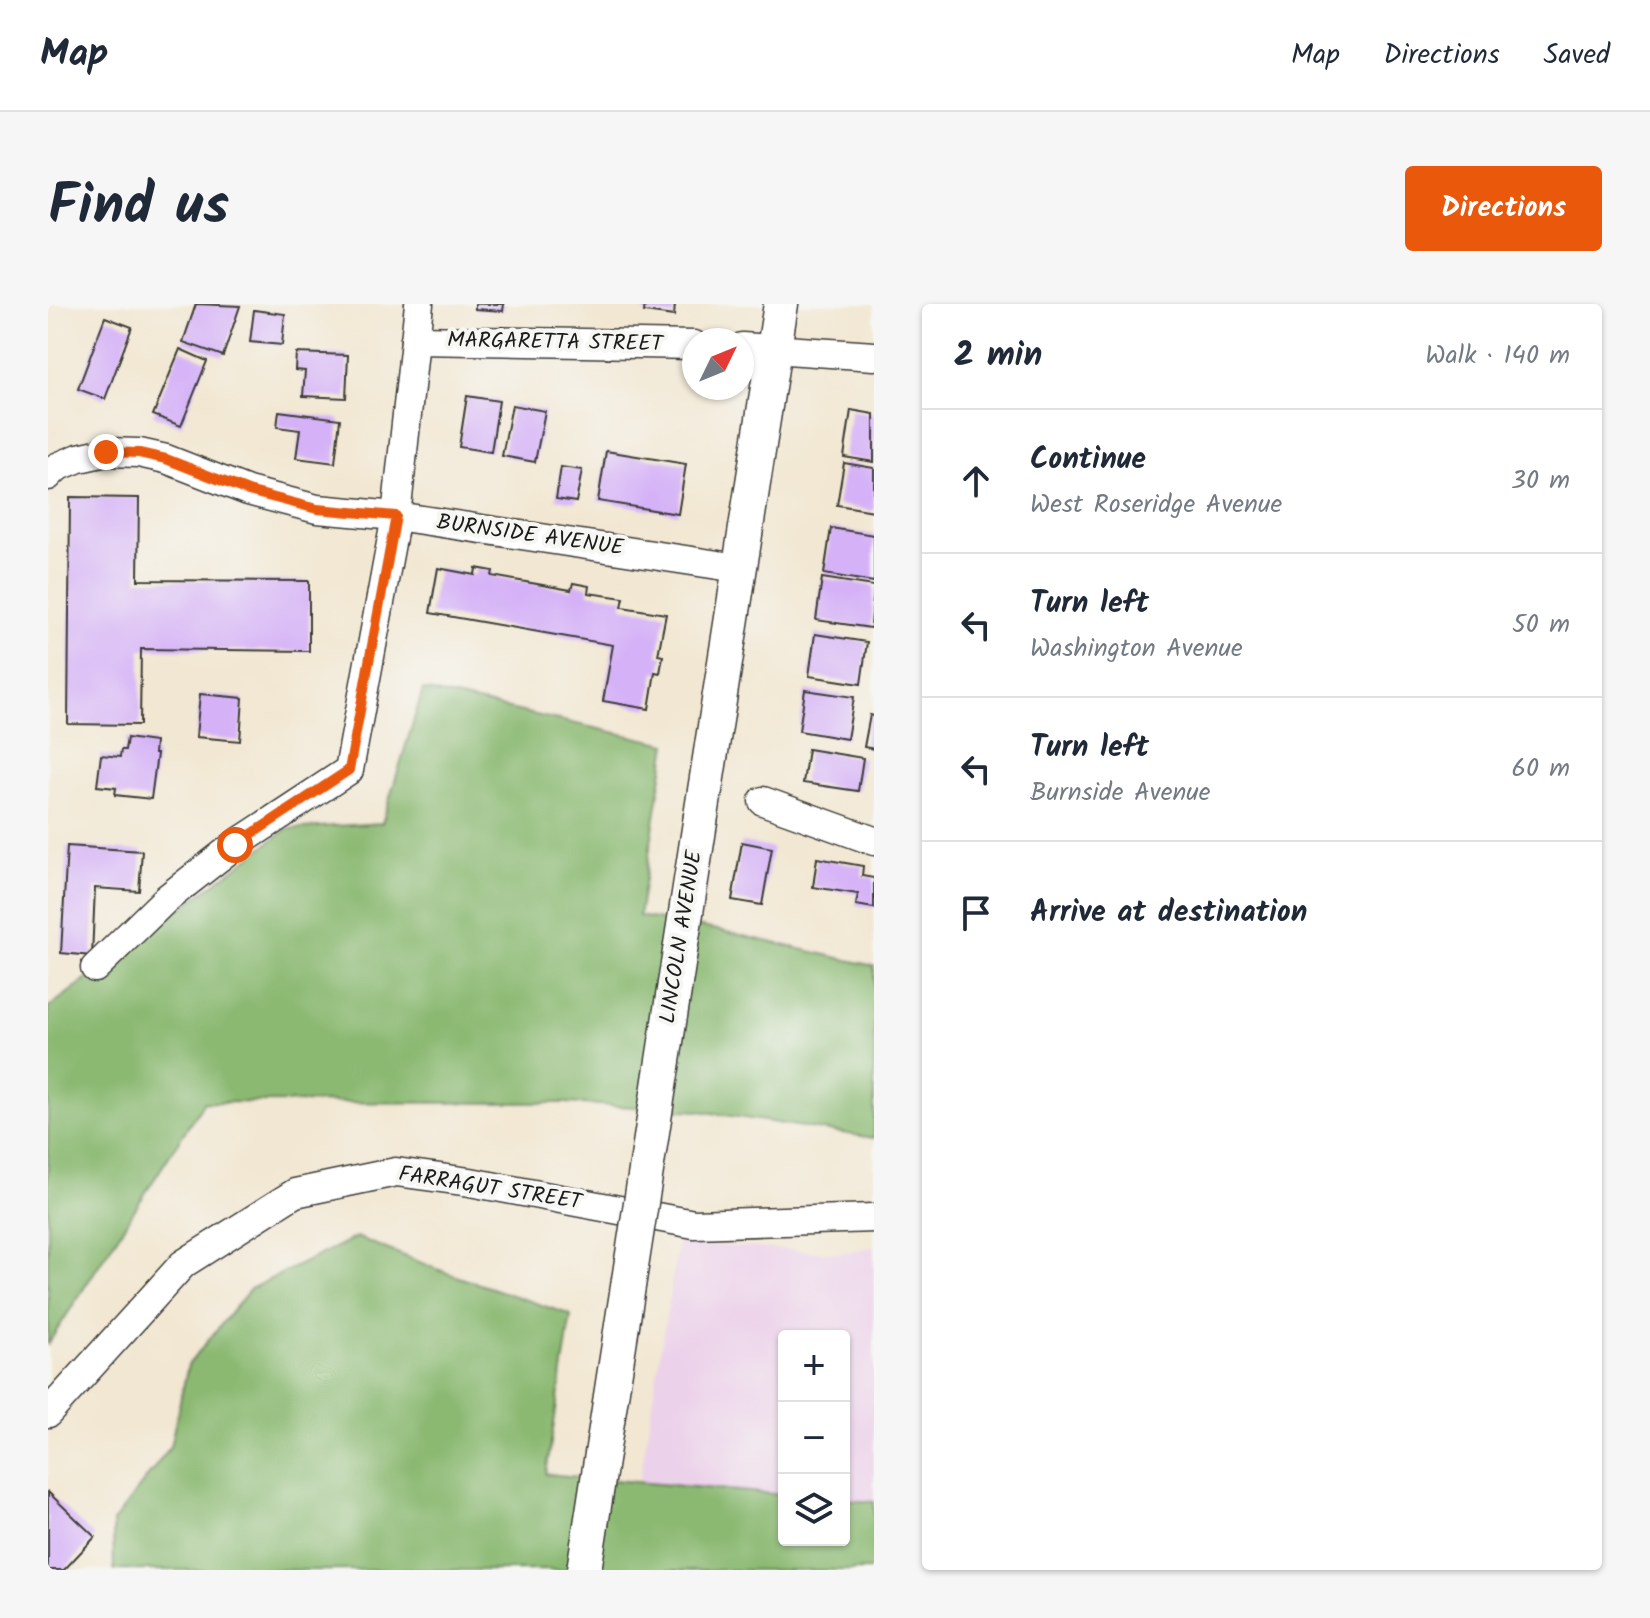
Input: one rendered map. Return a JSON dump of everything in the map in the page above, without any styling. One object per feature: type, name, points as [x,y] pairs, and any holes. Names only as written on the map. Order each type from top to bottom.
[{"type":"street","points":[[95,968],[166,899],[223,854],[349,770],[396,516],[419,304]]},
{"type":"street","name":"LINCOLN AVENUE","points":[[584,1570],[738,568],[757,348],[781,304]]},
{"type":"street","name":"MARGARETTA STREET","points":[[415,340],[682,345]]},
{"type":"street","points":[[757,348],[874,356]]},
{"type":"street","name":"BURNSIDE AVENUE","points":[[48,476],[57,467],[79,458],[106,452],[139,453],[166,459],[248,491],[317,509],[396,516],[738,568]]},
{"type":"street","points":[[763,801],[874,841]]},
{"type":"street","name":"FARRAGUT STREET","points":[[48,1413],[183,1264],[295,1193],[396,1172],[470,1182],[694,1224],[874,1218]]},
{"type":"shaded area","points":[[678,1243],[840,1253],[874,1247],[874,1502],[850,1500],[850,1330],[778,1330],[778,1495],[639,1484]]},
{"type":"green space","points":[[423,690],[667,744],[639,916],[718,930],[874,966],[874,1138],[699,1111],[566,1103],[204,1102],[48,1344],[48,1008],[287,829],[382,823]]},
{"type":"green space","points":[[356,1237],[447,1273],[571,1315],[546,1474],[778,1494],[778,1546],[850,1546],[850,1500],[874,1502],[874,1570],[114,1570],[113,1522],[170,1447],[188,1365],[250,1289]]},
{"type":"building","points":[[196,304],[240,306],[223,356],[183,342]]},
{"type":"building","points":[[475,304],[504,304],[503,311],[475,309]]},
{"type":"building","points":[[645,304],[675,304],[674,316],[644,312]]},
{"type":"building","points":[[254,310],[285,314],[282,345],[250,342]]},
{"type":"building","points":[[105,317],[132,327],[105,399],[78,389]]},
{"type":"building","points":[[180,349],[207,361],[181,426],[153,415]]},
{"type":"building","points":[[296,353],[348,355],[346,398],[303,396],[305,371],[295,370]]},
{"type":"building","points":[[467,396],[499,401],[491,452],[459,447]]},
{"type":"building","points":[[512,405],[545,411],[535,462],[502,456]]},
{"type":"building","points":[[851,410],[874,414],[874,462],[844,457]]},
{"type":"building","points":[[279,411],[340,419],[335,463],[296,458],[300,430],[277,427]]},
{"type":"building","points":[[606,451],[686,464],[678,514],[598,501]]},
{"type":"building","points":[[844,463],[874,468],[874,511],[837,505]]},
{"type":"building","points":[[561,467],[582,470],[576,502],[556,499]]},
{"type":"building","points":[[70,497],[139,498],[138,580],[309,581],[309,651],[141,649],[140,725],[68,724]]},
{"type":"building","points":[[831,528],[874,535],[874,582],[824,574]]},
{"type":"building","points":[[438,568],[475,575],[476,568],[493,571],[492,576],[571,590],[573,583],[589,586],[588,593],[624,598],[622,607],[666,614],[658,655],[663,656],[660,673],[655,672],[649,709],[603,701],[613,645],[430,613]]},
{"type":"building","points":[[822,578],[874,586],[871,628],[816,620]]},
{"type":"building","points":[[815,634],[867,642],[861,684],[809,676]]},
{"type":"building","points":[[805,690],[854,697],[847,739],[799,731]]},
{"type":"building","points":[[200,694],[243,698],[240,741],[196,737]]},
{"type":"building","points":[[870,715],[874,716],[874,749],[864,747]]},
{"type":"building","points":[[127,738],[155,742],[154,754],[157,754],[151,799],[115,795],[116,788],[97,786],[101,755],[120,757]]},
{"type":"building","points":[[808,749],[863,758],[858,791],[803,783]]},
{"type":"building","points":[[742,842],[772,848],[762,905],[732,900]]},
{"type":"building","points":[[67,846],[142,851],[139,891],[95,888],[92,956],[61,953]]},
{"type":"building","points":[[817,858],[863,866],[862,876],[874,878],[874,908],[856,905],[858,894],[813,887]]},
{"type":"building","points":[[48,1492],[95,1537],[64,1570],[48,1570]]},
{"type":"route","points":[[106,452],[139,453],[166,459],[248,491],[317,509],[396,516],[349,770],[235,845]]}]
